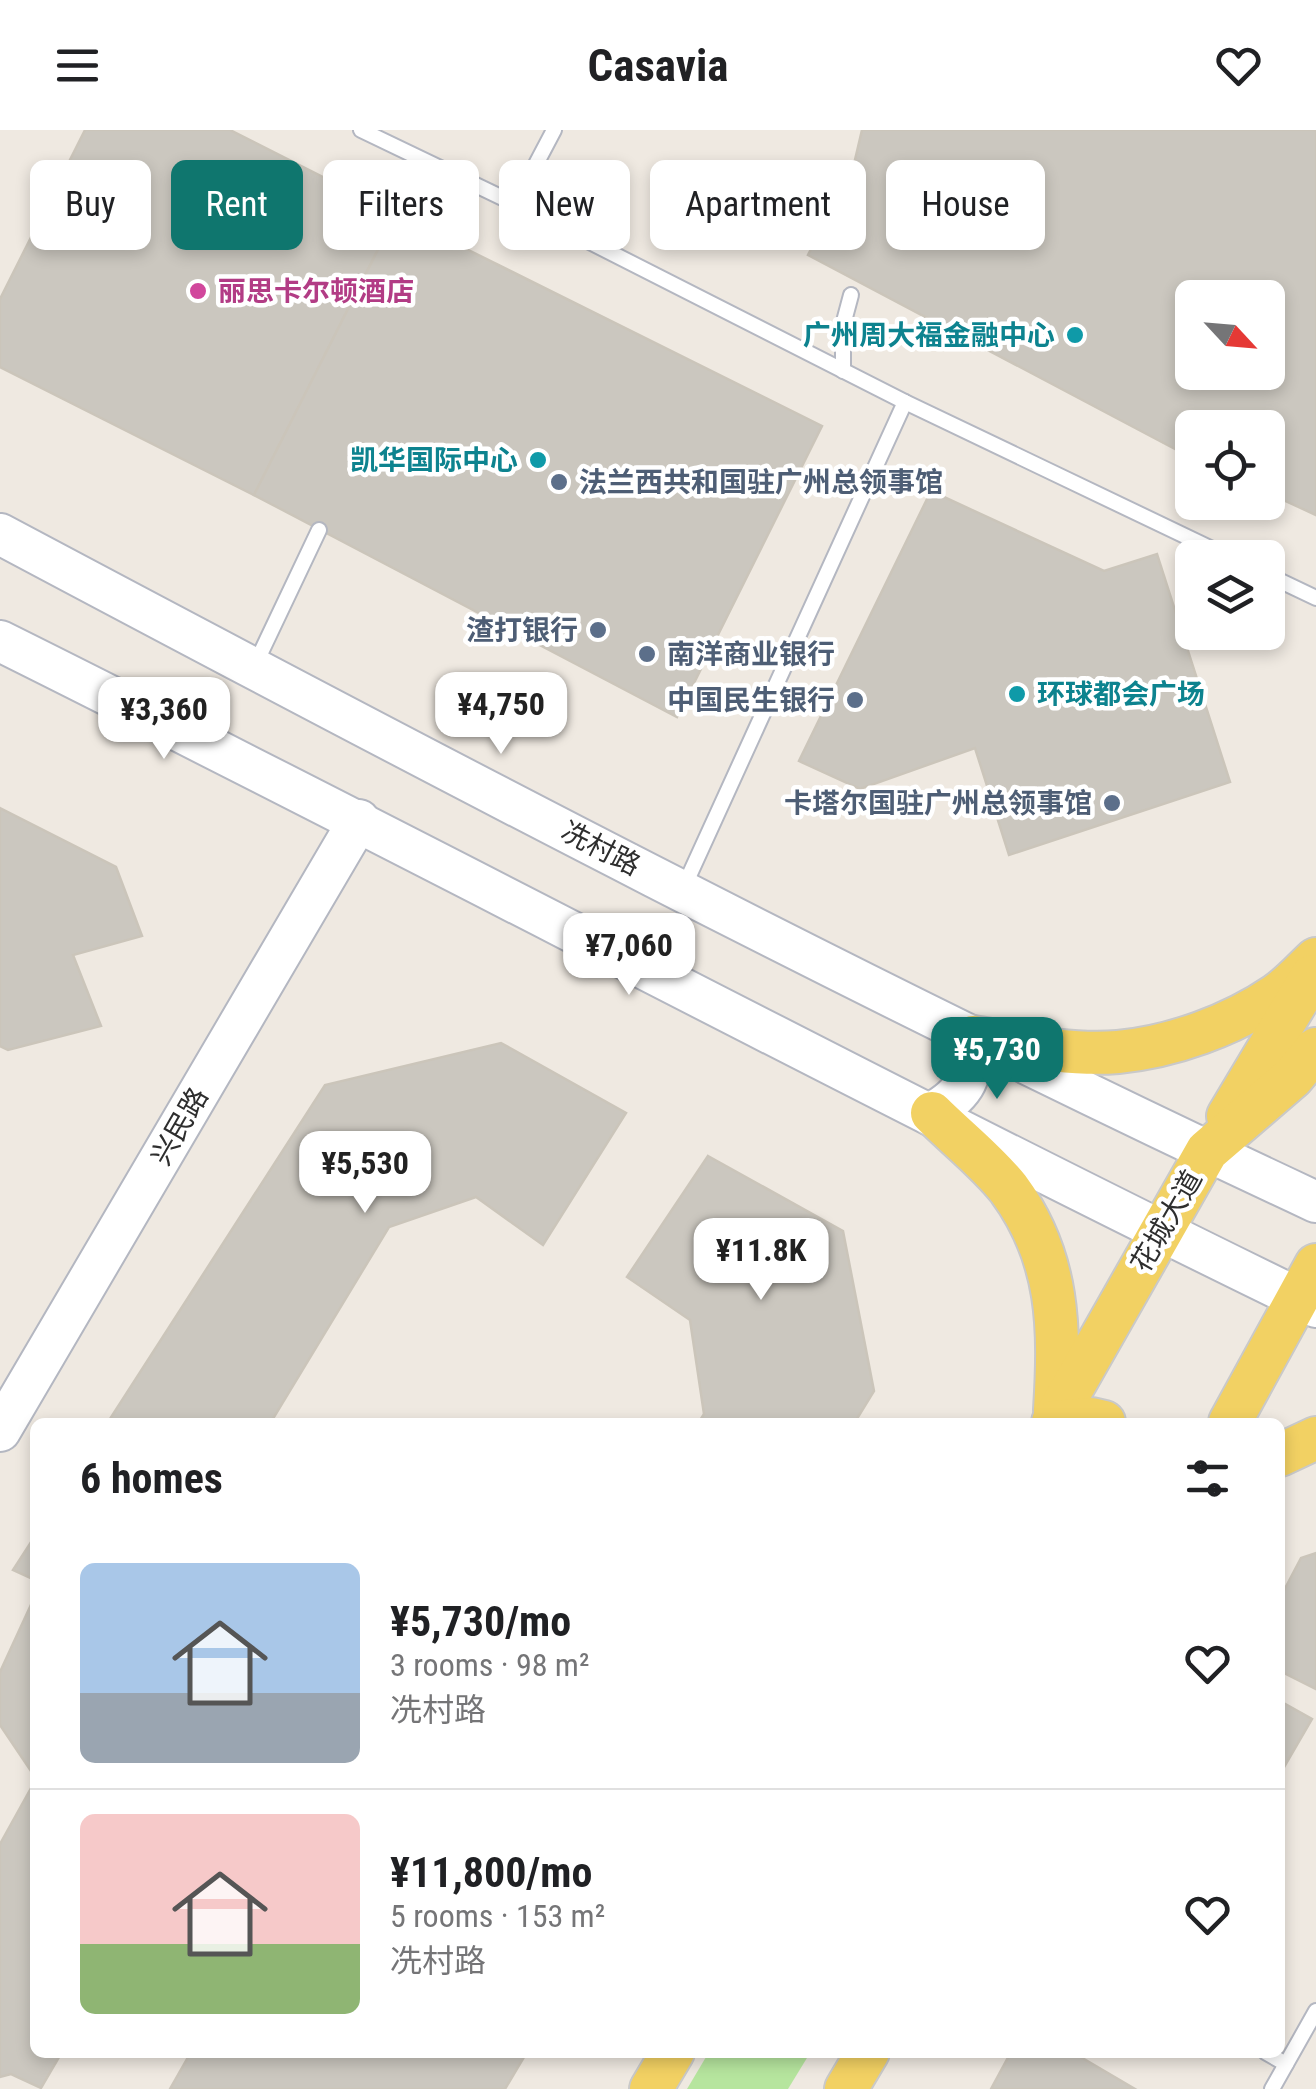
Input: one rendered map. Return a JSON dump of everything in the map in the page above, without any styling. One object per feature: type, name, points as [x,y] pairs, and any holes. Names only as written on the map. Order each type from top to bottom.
[{"type":"main road","name":"冼村路","points":[[0,534],[682,890],[973,1037],[1316,1202]]},
{"type":"main road","points":[[0,641],[359,820],[1159,1231],[1310,1290],[1232,1418]]},
{"type":"main road","name":"兴民路","points":[[0,1431],[359,820]]},
{"type":"main road","points":[[932,1114],[966,1087],[973,1037],[1042,1049],[1118,1052],[1184,1038],[1242,1016],[1280,993],[1316,959]]},
{"type":"main road","points":[[1207,1151],[1316,970]]},
{"type":"main road","name":"花城大道","points":[[1056,1418],[1207,1151],[1292,1076],[1316,1049]]},
{"type":"main road","points":[[932,1114],[1008,1188],[1036,1234],[1055,1293],[1059,1338],[1054,1418]]},
{"type":"main road","points":[[1285,1454],[1316,1438]]},
{"type":"main road","points":[[651,2089],[670,2058]]},
{"type":"main road","points":[[846,2089],[864,2058]]},
{"type":"lane","points":[[361,130],[499,196]]},
{"type":"lane","points":[[538,160],[554,130]]},
{"type":"lane","points":[[605,250],[905,402],[1193,540]]},
{"type":"lane","points":[[843,371],[843,325],[851,296]]},
{"type":"lane","points":[[682,890],[905,402]]},
{"type":"lane","points":[[253,668],[318,530]]},
{"type":"lane","points":[[1285,583],[1316,598]]},
{"type":"lane","points":[[1272,2089],[1316,2011]]},
{"type":"lane","points":[[1276,2058],[1286,2064]]},
{"type":"green space","points":[[705,2058],[807,2058],[788,2089],[687,2089]]},
{"type":"building","points":[[85,130],[230,130],[289,160],[171,160],[171,250],[303,250],[303,167],[323,177],[323,250],[378,250],[254,495],[0,367],[0,299],[30,239],[30,250],[151,250],[151,160],[70,160]]},
{"type":"building","name":"广州周大福金融中心","points":[[862,130],[1316,130],[1316,515],[1285,501],[1285,410],[1175,410],[1175,449],[808,255],[811,250],[866,250],[866,160],[855,160]]},
{"type":"building","name":"凯华国际中心","points":[[378,250],[468,250],[822,426],[677,717],[254,495]]},
{"type":"building","name":"环球都会广场","points":[[931,491],[1104,571],[1157,554],[1175,610],[1175,650],[1188,650],[1230,782],[1009,855],[975,748],[860,789],[799,761]]},
{"type":"building","points":[[0,808],[116,867],[142,936],[73,955],[101,1026],[8,1050],[0,1046]]},
{"type":"building","points":[[501,1043],[626,1113],[543,1245],[476,1197],[389,1227],[273,1418],[111,1418],[325,1085]]},
{"type":"building","points":[[708,1156],[843,1231],[874,1391],[857,1418],[702,1418],[690,1320],[627,1277]]},
{"type":"building","points":[[30,1544],[30,1578],[13,1570]]},
{"type":"building","points":[[1316,1553],[1316,1689],[1285,1674],[1285,1588],[1301,1558]]},
{"type":"building","points":[[30,1607],[30,1770],[0,1725],[0,1672]]},
{"type":"building","points":[[1285,1704],[1312,1719],[1285,1765]]},
{"type":"building","points":[[30,1790],[30,2058],[58,2058],[41,2088],[11,2074],[0,2077],[0,1844]]},
{"type":"building","points":[[188,2058],[523,2058],[505,2089],[170,2089]]},
{"type":"building","points":[[1008,2058],[1082,2058],[1135,2089],[991,2089]]},
{"type":"place","name":"丽思卡尔顿酒店","points":[[198,291]]},
{"type":"place","name":"广州周大福金融中心","points":[[1075,335]]},
{"type":"place","name":"凯华国际中心","points":[[538,460]]},
{"type":"place","name":"法兰西共和国驻广州总领事馆","points":[[559,482]]},
{"type":"place","name":"渣打银行","points":[[598,630]]},
{"type":"place","name":"南洋商业银行","points":[[647,654]]},
{"type":"place","name":"环球都会广场","points":[[1017,694]]},
{"type":"place","name":"中国民生银行","points":[[855,700]]},
{"type":"place","name":"卡塔尔国驻广州总领事馆","points":[[1112,803]]}]
